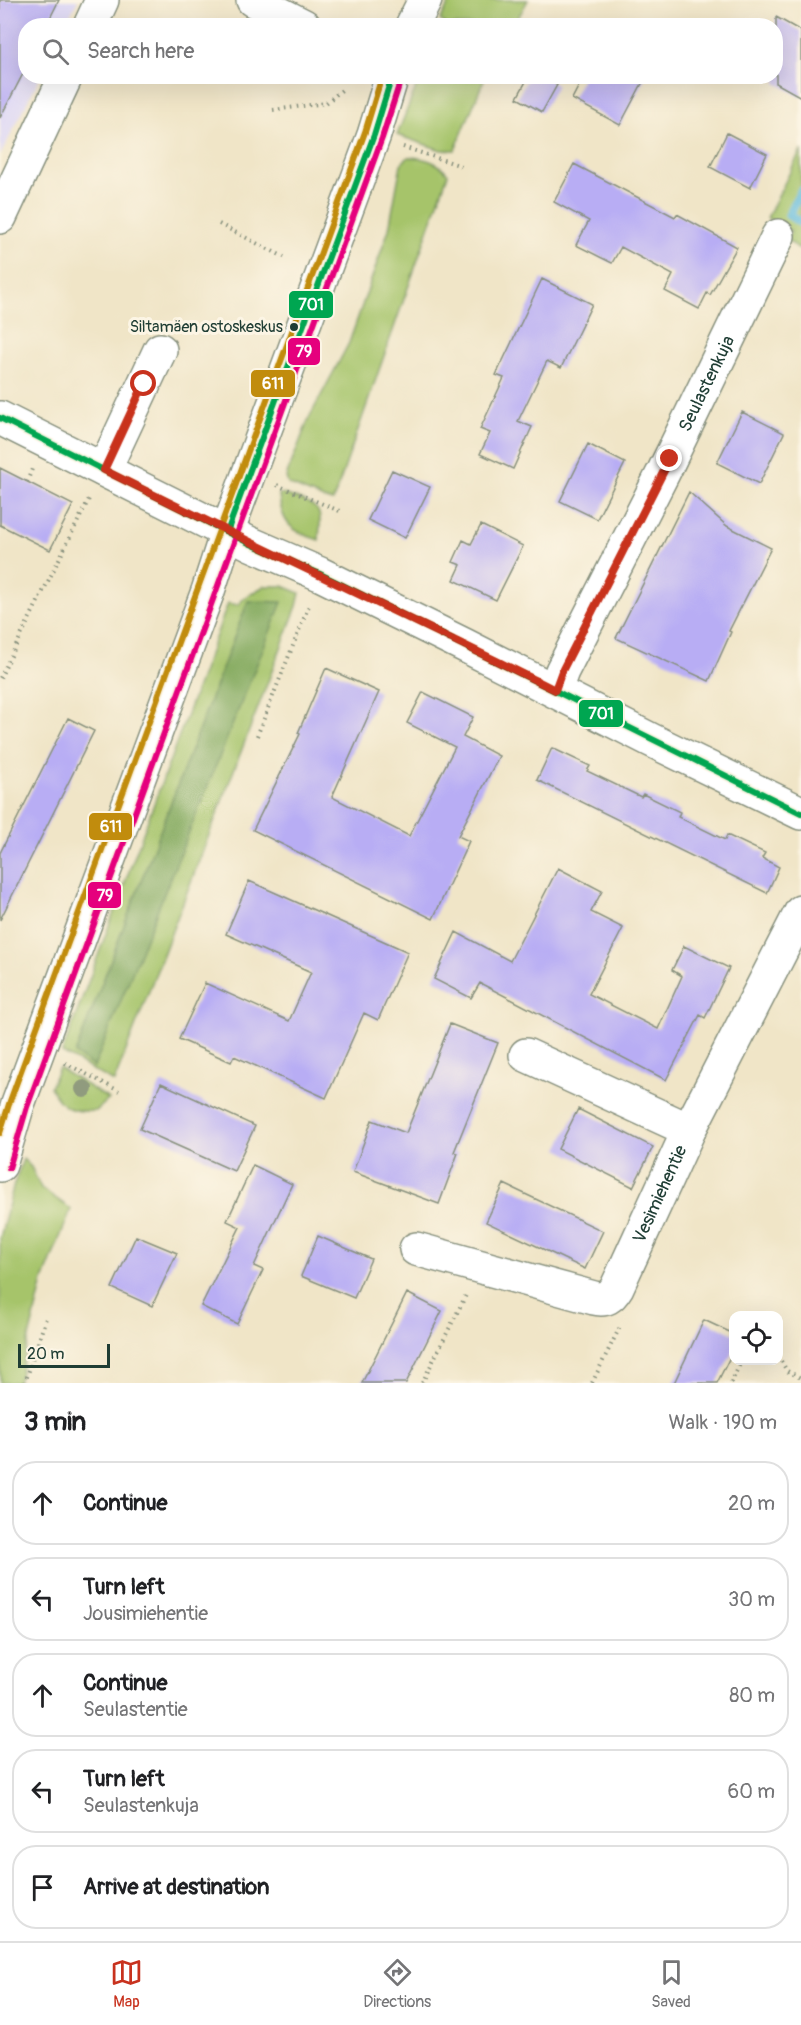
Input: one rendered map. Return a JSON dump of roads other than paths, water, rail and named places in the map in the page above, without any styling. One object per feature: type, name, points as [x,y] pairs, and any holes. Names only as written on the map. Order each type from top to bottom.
[{"type":"street","points":[[94,18],[102,0]]},
{"type":"street","points":[[253,0],[288,18]]},
{"type":"street","points":[[416,18],[425,0]]},
{"type":"street","points":[[0,217],[62,84]]},
{"type":"street","points":[[0,1165],[9,1099],[208,591],[227,532],[374,135],[390,84]]},
{"type":"street","name":"Seulastenkuja","points":[[555,690],[562,671],[664,471],[778,236]]},
{"type":"street","points":[[98,481],[160,350]]},
{"type":"street","points":[[0,418],[98,481],[227,532],[320,574],[801,813]]},
{"type":"street","name":"Vesimiehentie","points":[[416,1249],[594,1299],[601,1300],[611,1297],[689,1130],[801,912]]},
{"type":"street","points":[[526,1055],[689,1130]]},
{"type":"waterway","points":[[801,191],[789,215],[801,223]]},
{"type":"place","name":"Siltamäen ostoskeskus","points":[[294,327]]}]
